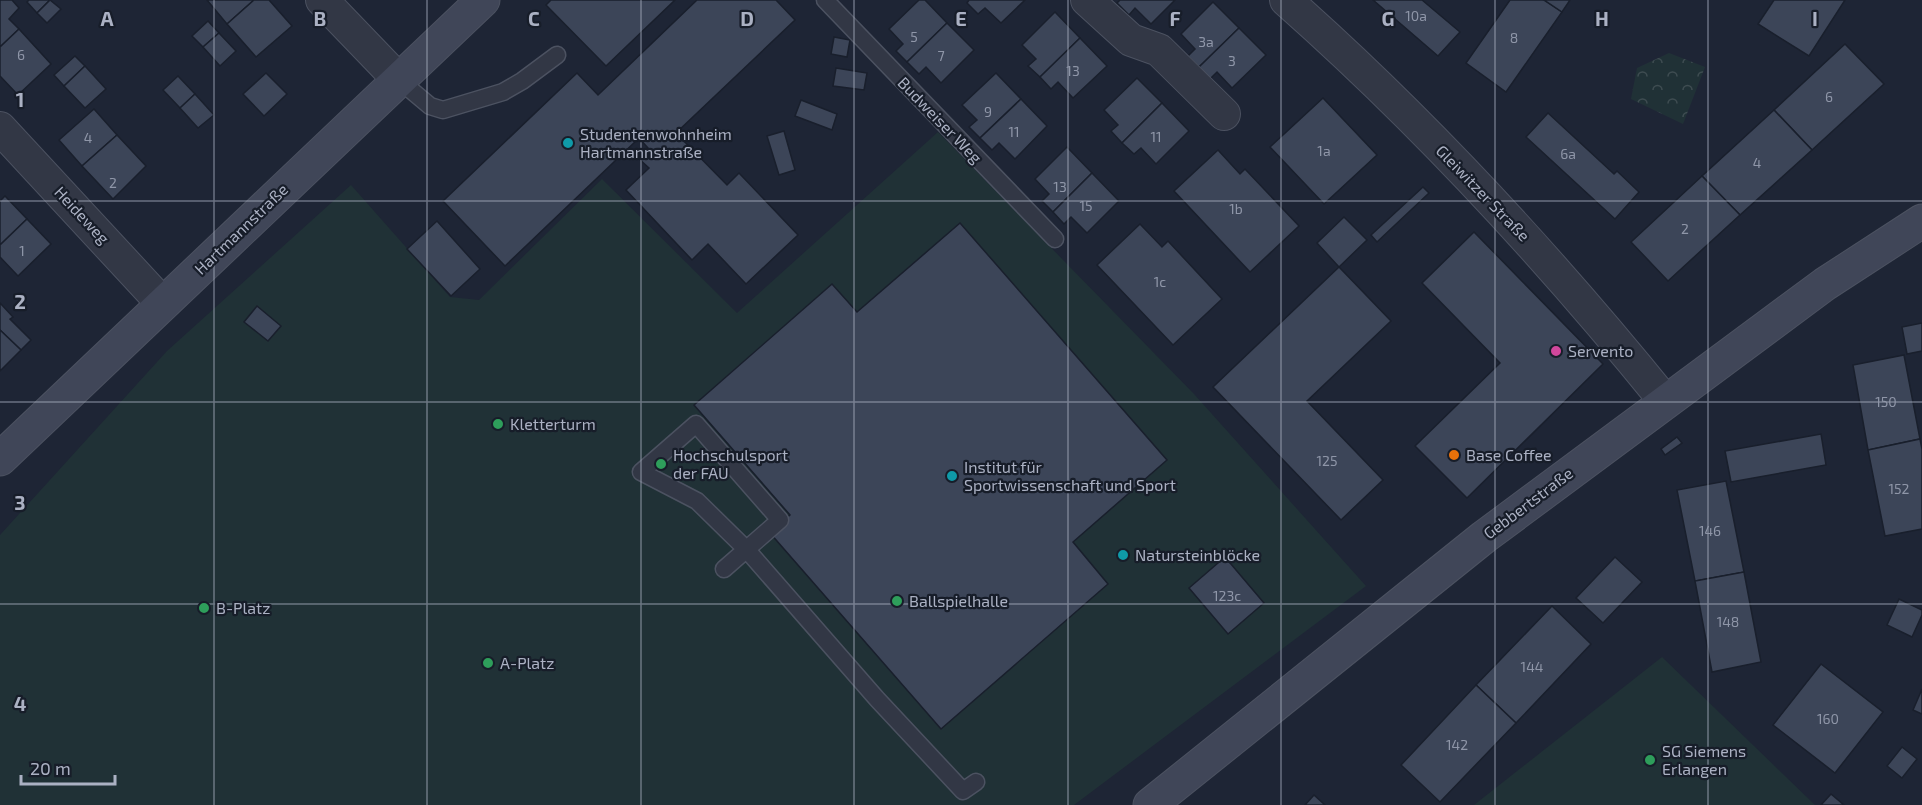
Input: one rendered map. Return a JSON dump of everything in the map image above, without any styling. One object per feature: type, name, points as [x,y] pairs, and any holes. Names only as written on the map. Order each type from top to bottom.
[{"type":"street","points":[[322,0],[399,80]]},
{"type":"street","name":"Hartmannstraße","points":[[0,459],[483,0]]},
{"type":"street","points":[[1087,0],[1131,40],[1159,50],[1224,114]]},
{"type":"street","name":"Gleiwitzer Straße","points":[[1286,0],[1387,93],[1503,212],[1566,282],[1665,401]]},
{"type":"street","name":"Heideweg","points":[[0,128],[163,304]]},
{"type":"street","name":"Gebbertstraße","points":[[1150,805],[1484,537],[1825,284],[1922,221]]},
{"type":"lane","name":"Budweiser Weg","points":[[825,0],[1055,239]]},
{"type":"lane","points":[[399,80],[430,106],[443,110],[503,92],[557,55]]},
{"type":"lane","points":[[724,569],[747,549],[780,520],[696,424],[641,472],[697,501],[747,549],[878,699],[963,791],[976,782]]},
{"type":"green space","points":[[1669,53],[1705,67],[1683,124],[1631,99],[1637,68]]},
{"type":"green space","name":"Hochschulsport der FAU","points":[[938,132],[1194,394],[1366,586],[1074,805],[0,805],[0,535],[167,351],[351,185],[450,297],[479,300],[602,179],[737,313]]},
{"type":"green space","name":"SG Siemens Erlangen","points":[[1662,657],[1815,805],[1474,805]]},
{"type":"building","points":[[0,0],[12,0],[19,8],[9,19],[19,29],[0,47]]},
{"type":"building","points":[[29,0],[50,0],[37,13],[27,2]]},
{"type":"building","points":[[50,0],[61,9],[47,23],[37,13]]},
{"type":"building","points":[[207,0],[254,0],[227,24]]},
{"type":"building","points":[[254,0],[269,0],[292,26],[256,57],[227,24]]},
{"type":"building","points":[[551,0],[675,0],[606,66],[546,5]]},
{"type":"building","name":"Studentenwohnheim Hartmannstraße","points":[[697,0],[776,0],[795,20],[676,133],[727,185],[739,173],[798,235],[746,284],[708,244],[692,260],[626,190],[649,168],[638,158],[648,148],[639,138],[505,266],[443,201],[577,73],[598,95]]},
{"type":"building","points":[[919,0],[925,0],[947,23],[907,62],[896,51],[903,44],[889,29]]},
{"type":"building","points":[[969,0],[1025,0],[1001,23],[985,8],[978,14],[967,3]]},
{"type":"building","points":[[1120,0],[1175,0],[1151,24],[1135,8],[1129,15],[1117,3]]},
{"type":"building","points":[[1373,0],[1422,0],[1460,32],[1438,56]]},
{"type":"building","points":[[1510,0],[1544,0],[1562,12],[1506,92],[1466,63]]},
{"type":"building","points":[[1544,0],[1570,0],[1562,12]]},
{"type":"building","points":[[1774,0],[1845,0],[1809,56],[1758,24]]},
{"type":"building","points":[[1213,2],[1239,28],[1199,67],[1188,56],[1195,49],[1181,34]]},
{"type":"building","points":[[1055,12],[1080,38],[1040,77],[1028,66],[1036,59],[1022,45]]},
{"type":"building","points":[[208,21],[219,33],[203,47],[192,36]]},
{"type":"building","points":[[947,23],[974,50],[941,83],[926,67],[919,74],[907,62]]},
{"type":"building","points":[[1239,28],[1266,55],[1232,88],[1217,72],[1210,79],[1199,67]]},
{"type":"building","points":[[19,29],[51,64],[18,95],[0,76],[0,47]]},
{"type":"building","points":[[219,33],[236,51],[220,66],[203,47]]},
{"type":"building","points":[[834,37],[850,40],[847,57],[831,54]]},
{"type":"building","points":[[1080,38],[1107,66],[1073,98],[1058,82],[1051,89],[1040,77]]},
{"type":"building","points":[[1845,44],[1884,84],[1812,150],[1774,110]]},
{"type":"building","points":[[75,56],[85,66],[64,86],[54,75]]},
{"type":"building","points":[[85,66],[106,89],[85,108],[64,86]]},
{"type":"building","points":[[836,68],[867,73],[864,90],[833,86]]},
{"type":"building","points":[[266,73],[287,94],[264,116],[243,94]]},
{"type":"building","points":[[996,73],[1021,99],[980,138],[969,127],[977,120],[962,105]]},
{"type":"building","points":[[178,76],[195,94],[180,108],[163,90]]},
{"type":"building","points":[[1137,78],[1162,103],[1122,143],[1111,131],[1118,125],[1104,110]]},
{"type":"building","points":[[195,94],[214,115],[198,128],[180,108]]},
{"type":"building","points":[[1323,98],[1377,155],[1324,204],[1270,147]]},
{"type":"building","points":[[1021,99],[1047,126],[1015,159],[999,143],[992,150],[980,138]]},
{"type":"building","points":[[801,100],[837,114],[832,130],[795,116]]},
{"type":"building","points":[[1162,103],[1189,131],[1156,164],[1141,148],[1134,154],[1122,143]]},
{"type":"building","points":[[94,109],[117,135],[82,166],[59,140]]},
{"type":"building","points":[[1774,110],[1812,150],[1740,215],[1702,176]]},
{"type":"building","points":[[1548,113],[1614,174],[1617,171],[1639,192],[1615,219],[1526,137]]},
{"type":"building","points":[[784,131],[795,170],[779,175],[767,136]]},
{"type":"building","points":[[117,135],[146,166],[113,199],[82,166]]},
{"type":"building","points":[[1067,147],[1092,173],[1053,212],[1042,201],[1049,194],[1035,179]]},
{"type":"building","points":[[1218,150],[1240,174],[1245,169],[1299,226],[1250,272],[1174,191]]},
{"type":"building","points":[[1092,173],[1119,201],[1087,233],[1071,217],[1064,224],[1053,212]]},
{"type":"building","points":[[1702,176],[1740,215],[1668,281],[1631,242]]},
{"type":"building","points":[[1423,187],[1429,193],[1377,242],[1371,235]]},
{"type":"building","points":[[5,196],[27,219],[0,245],[0,201]]},
{"type":"building","points":[[1344,217],[1367,240],[1339,267],[1317,243]]},
{"type":"building","points":[[27,219],[51,244],[18,276],[0,257],[0,245]]},
{"type":"building","points":[[437,221],[480,269],[451,296],[407,249]]},
{"type":"building","name":"Institut für Sportwissenschaft und Sport","points":[[960,223],[1167,460],[1073,542],[1108,584],[941,729],[770,533],[790,515],[694,405],[832,284],[857,312]]},
{"type":"building","points":[[1140,224],[1162,247],[1168,241],[1222,299],[1173,345],[1097,265]]},
{"type":"building","points":[[1474,232],[1603,364],[1467,498],[1415,446],[1500,363],[1422,283]]},
{"type":"building","points":[[1339,267],[1391,321],[1307,401],[1383,480],[1341,520],[1213,387]]},
{"type":"building","points":[[0,303],[13,317],[10,319],[31,340],[21,350],[0,330]]},
{"type":"building","points":[[257,306],[281,326],[268,341],[244,322]]},
{"type":"building","points":[[1922,323],[1922,351],[1907,354],[1902,327]]},
{"type":"building","points":[[0,330],[21,350],[0,371]]},
{"type":"building","points":[[1904,355],[1920,439],[1868,450],[1853,365]]},
{"type":"building","points":[[1821,434],[1826,465],[1731,482],[1725,451]]},
{"type":"building","points":[[1677,437],[1682,443],[1665,455],[1661,449]]},
{"type":"building","points":[[1920,439],[1922,529],[1885,536],[1868,450]]},
{"type":"building","points":[[1726,481],[1744,572],[1695,581],[1677,490]]},
{"type":"building","points":[[1225,557],[1264,603],[1228,634],[1189,588]]},
{"type":"building","points":[[1615,557],[1642,582],[1603,623],[1576,598]]},
{"type":"building","points":[[1744,572],[1761,662],[1712,672],[1695,581]]},
{"type":"building","points":[[1899,599],[1922,610],[1912,637],[1887,625]]},
{"type":"building","points":[[1552,606],[1591,644],[1516,723],[1476,685]]},
{"type":"building","points":[[1821,664],[1883,712],[1835,773],[1773,725]]},
{"type":"building","points":[[1476,685],[1516,723],[1440,802],[1401,765]]},
{"type":"building","points":[[1922,689],[1922,714],[1913,710]]},
{"type":"building","points":[[1902,747],[1917,759],[1902,778],[1887,766]]},
{"type":"building","points":[[1831,794],[1844,805],[1821,805]]},
{"type":"building","points":[[1314,795],[1325,805],[1305,805]]},
{"type":"place","name":"Studentenwohnheim Hartmannstraße","points":[[568,143]]},
{"type":"place","name":"Servento","points":[[1556,351]]},
{"type":"place","name":"Kletterturm","points":[[498,424]]},
{"type":"place","name":"Base Coffee","points":[[1454,455]]},
{"type":"place","name":"Hochschulsport der FAU","points":[[661,464]]},
{"type":"place","name":"Institut für Sportwissenschaft und Sport","points":[[952,476]]},
{"type":"place","name":"Natursteinblöcke","points":[[1123,555]]},
{"type":"place","name":"Ballspielhalle","points":[[897,601]]},
{"type":"place","name":"B-Platz","points":[[204,608]]},
{"type":"place","name":"A-Platz","points":[[488,663]]},
{"type":"place","name":"SG Siemens Erlangen","points":[[1650,760]]}]
